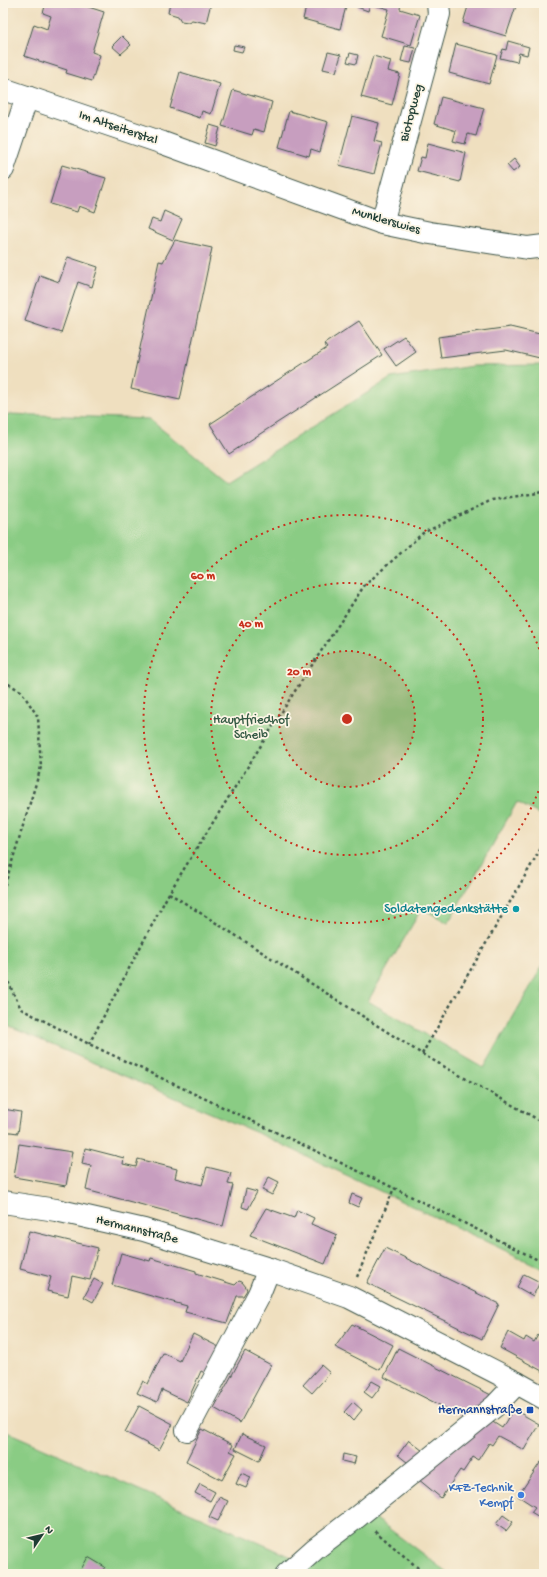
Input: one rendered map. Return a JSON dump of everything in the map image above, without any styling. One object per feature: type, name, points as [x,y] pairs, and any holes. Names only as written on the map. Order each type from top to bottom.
[{"type":"street","name":"Biotopweg","points":[[382,223],[439,14],[438,3]]},
{"type":"street","name":"Im Altseiterstal","points":[[3,89],[233,169]]},
{"type":"street","points":[[3,169],[27,97]]},
{"type":"street","name":"Munklerswies","points":[[233,169],[382,223],[430,233],[528,248],[544,246]]},
{"type":"street","name":"Hermannstraße","points":[[3,1202],[56,1210],[144,1230],[269,1268],[349,1297],[544,1398]]},
{"type":"street","points":[[187,1430],[260,1294],[269,1268]]},
{"type":"street","points":[[287,1574],[315,1549],[357,1518],[495,1406],[517,1383]]},
{"type":"path","points":[[89,1044],[169,893],[293,694],[364,586],[423,533],[492,500],[544,492]]},
{"type":"path","points":[[3,680],[21,691],[38,717],[41,767],[3,891]]},
{"type":"path","points":[[3,696],[8,683]]},
{"type":"path","points":[[422,1054],[544,843]]},
{"type":"path","points":[[169,893],[422,1054],[544,1123]]},
{"type":"path","points":[[3,971],[21,1009],[89,1044],[394,1188],[544,1262]]},
{"type":"path","points":[[349,1297],[394,1188]]},
{"type":"path","points":[[357,1518],[387,1541],[424,1574]]},
{"type":"green space","name":"Hauptfriedhof Scheib","points":[[544,365],[544,817],[517,802],[448,923],[422,908],[368,1001],[484,1068],[544,963],[544,1269],[262,1135],[3,1024],[3,416],[9,414],[149,419],[226,481],[391,378],[473,366]]},
{"type":"green space","points":[[3,1430],[312,1566],[368,1517],[375,1518],[449,1574],[3,1574]]},
{"type":"building","points":[[46,3],[76,3],[104,12],[92,52],[100,55],[92,81],[66,73],[67,70],[24,56],[34,24],[47,29],[51,16],[43,13]]},
{"type":"building","points":[[170,3],[211,3],[206,23],[192,20],[188,22],[181,21],[178,16],[168,13]]},
{"type":"building","points":[[307,3],[347,3],[340,29],[303,19]]},
{"type":"building","points":[[359,3],[401,3],[400,9],[420,15],[411,45],[381,36],[389,9],[370,4],[368,11],[357,7]]},
{"type":"building","points":[[469,3],[517,3],[506,36],[463,23]]},
{"type":"building","points":[[122,36],[131,45],[121,54],[112,46]]},
{"type":"building","points":[[508,41],[529,47],[527,55],[519,53],[517,62],[500,58],[503,49],[506,50]]},
{"type":"building","points":[[456,44],[497,55],[489,84],[449,73]]},
{"type":"building","points":[[234,45],[244,47],[242,52],[233,50]]},
{"type":"building","points":[[405,46],[415,48],[411,63],[401,61]]},
{"type":"building","points":[[328,52],[341,55],[336,72],[323,69]]},
{"type":"building","points":[[350,53],[358,55],[356,64],[347,62]]},
{"type":"building","points":[[373,56],[391,61],[388,71],[400,74],[392,105],[361,97]]},
{"type":"building","points":[[180,72],[220,84],[211,114],[202,111],[200,118],[170,108]]},
{"type":"building","points":[[233,90],[272,102],[264,132],[254,129],[252,135],[222,126]]},
{"type":"building","points":[[441,97],[484,108],[476,136],[468,134],[465,144],[453,141],[456,131],[434,124]]},
{"type":"building","points":[[289,111],[328,122],[320,152],[311,149],[309,156],[279,147]]},
{"type":"building","points":[[352,116],[379,123],[374,141],[382,143],[374,174],[339,165]]},
{"type":"building","points":[[210,125],[220,128],[215,146],[205,143]]},
{"type":"building","points":[[428,143],[466,153],[460,182],[417,171],[421,157],[425,158]]},
{"type":"building","points":[[514,159],[520,167],[513,172],[507,165]]},
{"type":"building","points":[[62,165],[106,178],[95,212],[79,206],[77,212],[50,204]]},
{"type":"building","points":[[164,211],[182,219],[173,240],[148,229],[152,219],[160,222]]},
{"type":"building","points":[[175,240],[212,248],[180,400],[131,389],[159,261],[163,262]]},
{"type":"building","points":[[68,257],[98,267],[92,287],[78,282],[61,333],[25,321],[40,275],[59,282]]},
{"type":"building","points":[[359,321],[382,355],[229,454],[210,424],[327,348],[324,344]]},
{"type":"building","points":[[510,327],[544,335],[544,359],[506,350],[441,358],[438,337]]},
{"type":"building","points":[[404,336],[416,352],[396,366],[384,349]]},
{"type":"building","points":[[3,1109],[21,1112],[18,1133],[3,1131]]},
{"type":"building","points":[[19,1144],[72,1152],[66,1186],[14,1177]]},
{"type":"building","points":[[85,1148],[124,1158],[123,1164],[136,1167],[138,1159],[177,1169],[175,1178],[202,1185],[207,1167],[231,1173],[228,1184],[233,1185],[223,1226],[86,1190],[91,1166],[82,1164]]},
{"type":"building","points":[[269,1177],[279,1182],[272,1195],[262,1190]]},
{"type":"building","points":[[246,1189],[257,1192],[248,1209],[242,1207]]},
{"type":"building","points":[[352,1194],[362,1198],[358,1207],[349,1203]]},
{"type":"building","points":[[266,1208],[294,1218],[297,1210],[314,1218],[311,1224],[337,1235],[325,1264],[250,1235]]},
{"type":"building","points":[[29,1231],[98,1248],[90,1280],[72,1276],[68,1296],[47,1291],[51,1277],[20,1269]]},
{"type":"building","points":[[385,1248],[499,1304],[482,1339],[367,1283]]},
{"type":"building","points":[[121,1253],[150,1261],[151,1258],[196,1271],[196,1273],[235,1285],[239,1281],[242,1282],[247,1290],[243,1296],[237,1296],[227,1323],[185,1312],[187,1306],[112,1285]]},
{"type":"building","points":[[524,1274],[540,1282],[533,1296],[517,1287]]},
{"type":"building","points":[[94,1279],[103,1284],[93,1302],[84,1297]]},
{"type":"building","points":[[352,1324],[393,1345],[380,1370],[335,1347]]},
{"type":"building","points":[[508,1332],[524,1341],[526,1337],[534,1342],[538,1335],[544,1339],[544,1372],[500,1348]]},
{"type":"building","points":[[193,1334],[219,1347],[207,1374],[201,1371],[187,1402],[162,1390],[157,1402],[137,1393],[143,1381],[148,1384],[163,1353],[180,1361]]},
{"type":"building","points":[[398,1348],[493,1396],[469,1420],[384,1377]]},
{"type":"building","points":[[245,1351],[271,1365],[240,1423],[214,1408]]},
{"type":"building","points":[[321,1365],[330,1373],[312,1393],[303,1385]]},
{"type":"building","points":[[372,1381],[381,1386],[372,1398],[364,1392]]},
{"type":"building","points":[[353,1402],[362,1410],[353,1421],[344,1412]]},
{"type":"building","points":[[139,1406],[173,1424],[159,1450],[125,1432]]},
{"type":"building","points":[[513,1409],[539,1424],[524,1450],[498,1436],[492,1445],[489,1443],[478,1460],[473,1457],[463,1472],[460,1470],[441,1498],[418,1479],[488,1419],[502,1428]]},
{"type":"building","points":[[202,1429],[233,1445],[230,1451],[236,1454],[222,1480],[186,1461]]},
{"type":"building","points":[[242,1434],[266,1445],[259,1461],[235,1449]]},
{"type":"building","points":[[409,1440],[423,1451],[412,1466],[398,1455]]},
{"type":"building","points":[[343,1454],[356,1457],[354,1464],[342,1461]]},
{"type":"building","points":[[544,1460],[544,1520],[531,1512],[535,1507],[518,1496],[540,1463]]},
{"type":"building","points":[[241,1473],[251,1477],[246,1488],[236,1484]]},
{"type":"building","points":[[200,1484],[215,1492],[210,1501],[195,1493]]},
{"type":"building","points":[[219,1497],[228,1501],[218,1521],[209,1517]]},
{"type":"building","points":[[503,1515],[513,1522],[506,1531],[496,1524]]},
{"type":"building","points":[[88,1557],[105,1567],[100,1574],[79,1573]]},
{"type":"place","name":"Soldatengedenkstätte","points":[[516,909]]},
{"type":"place","name":"Hermannstraße","points":[[530,1410]]},
{"type":"place","name":"KFZ-Technik Kempf","points":[[521,1495]]}]
